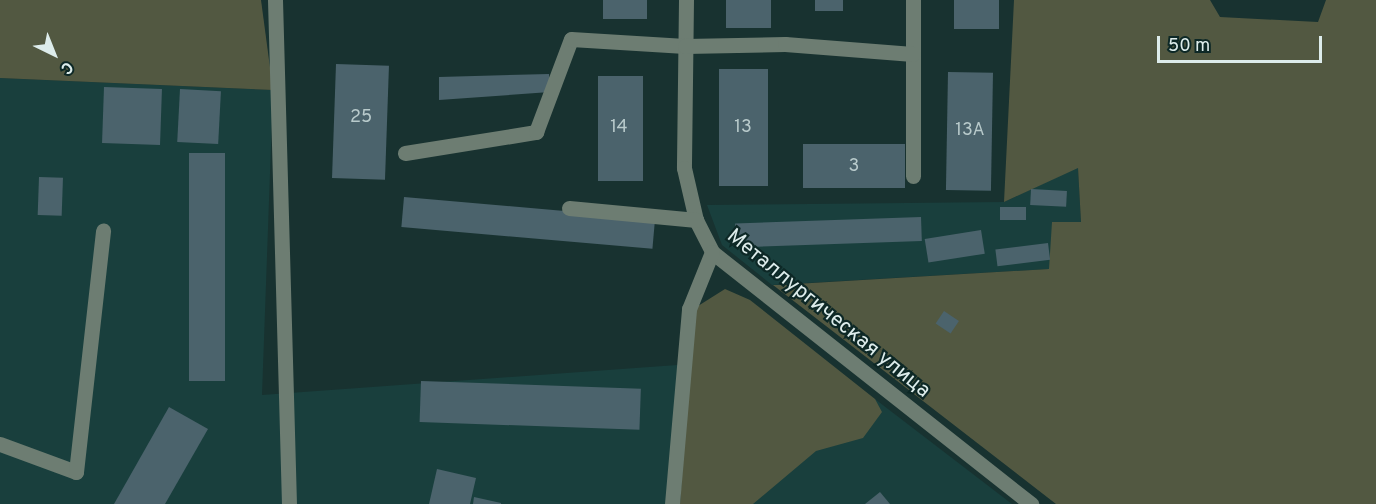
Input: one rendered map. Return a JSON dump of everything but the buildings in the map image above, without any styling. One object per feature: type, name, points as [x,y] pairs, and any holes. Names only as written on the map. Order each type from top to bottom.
[{"type":"street","points":[[275,0],[277,200],[289,504]]},
{"type":"street","name":"Металлургическая улица","points":[[686,0],[684,168],[696,220],[712,252],[1031,504]]},
{"type":"street","points":[[913,0],[913,176]]},
{"type":"street","points":[[405,153],[536,132],[571,39],[685,46],[785,44],[913,54]]},
{"type":"street","points":[[569,208],[696,220]]},
{"type":"street","points":[[0,444],[76,472],[103,231]]},
{"type":"street","points":[[672,504],[689,309],[712,252]]},
{"type":"shaded area","points":[[0,78],[273,90],[262,395],[691,364],[679,504],[0,504]]},
{"type":"shaded area","points":[[1078,167],[1081,222],[1049,269],[772,285],[722,245],[707,205],[1004,202]]},
{"type":"shaded area","points":[[875,399],[1012,504],[747,504]]},
{"type":"green space","points":[[0,0],[261,0],[273,90],[0,78]]},
{"type":"green space","points":[[1014,0],[1210,0],[1220,17],[1318,22],[1326,0],[1376,0],[1376,504],[1056,504],[773,285],[795,285],[917,377],[795,284],[1049,269],[1052,222],[1081,222],[1078,168],[1004,202]]},
{"type":"green space","points":[[725,289],[750,300],[875,399],[882,412],[863,438],[816,451],[753,504],[680,504],[692,324],[698,306]]}]
